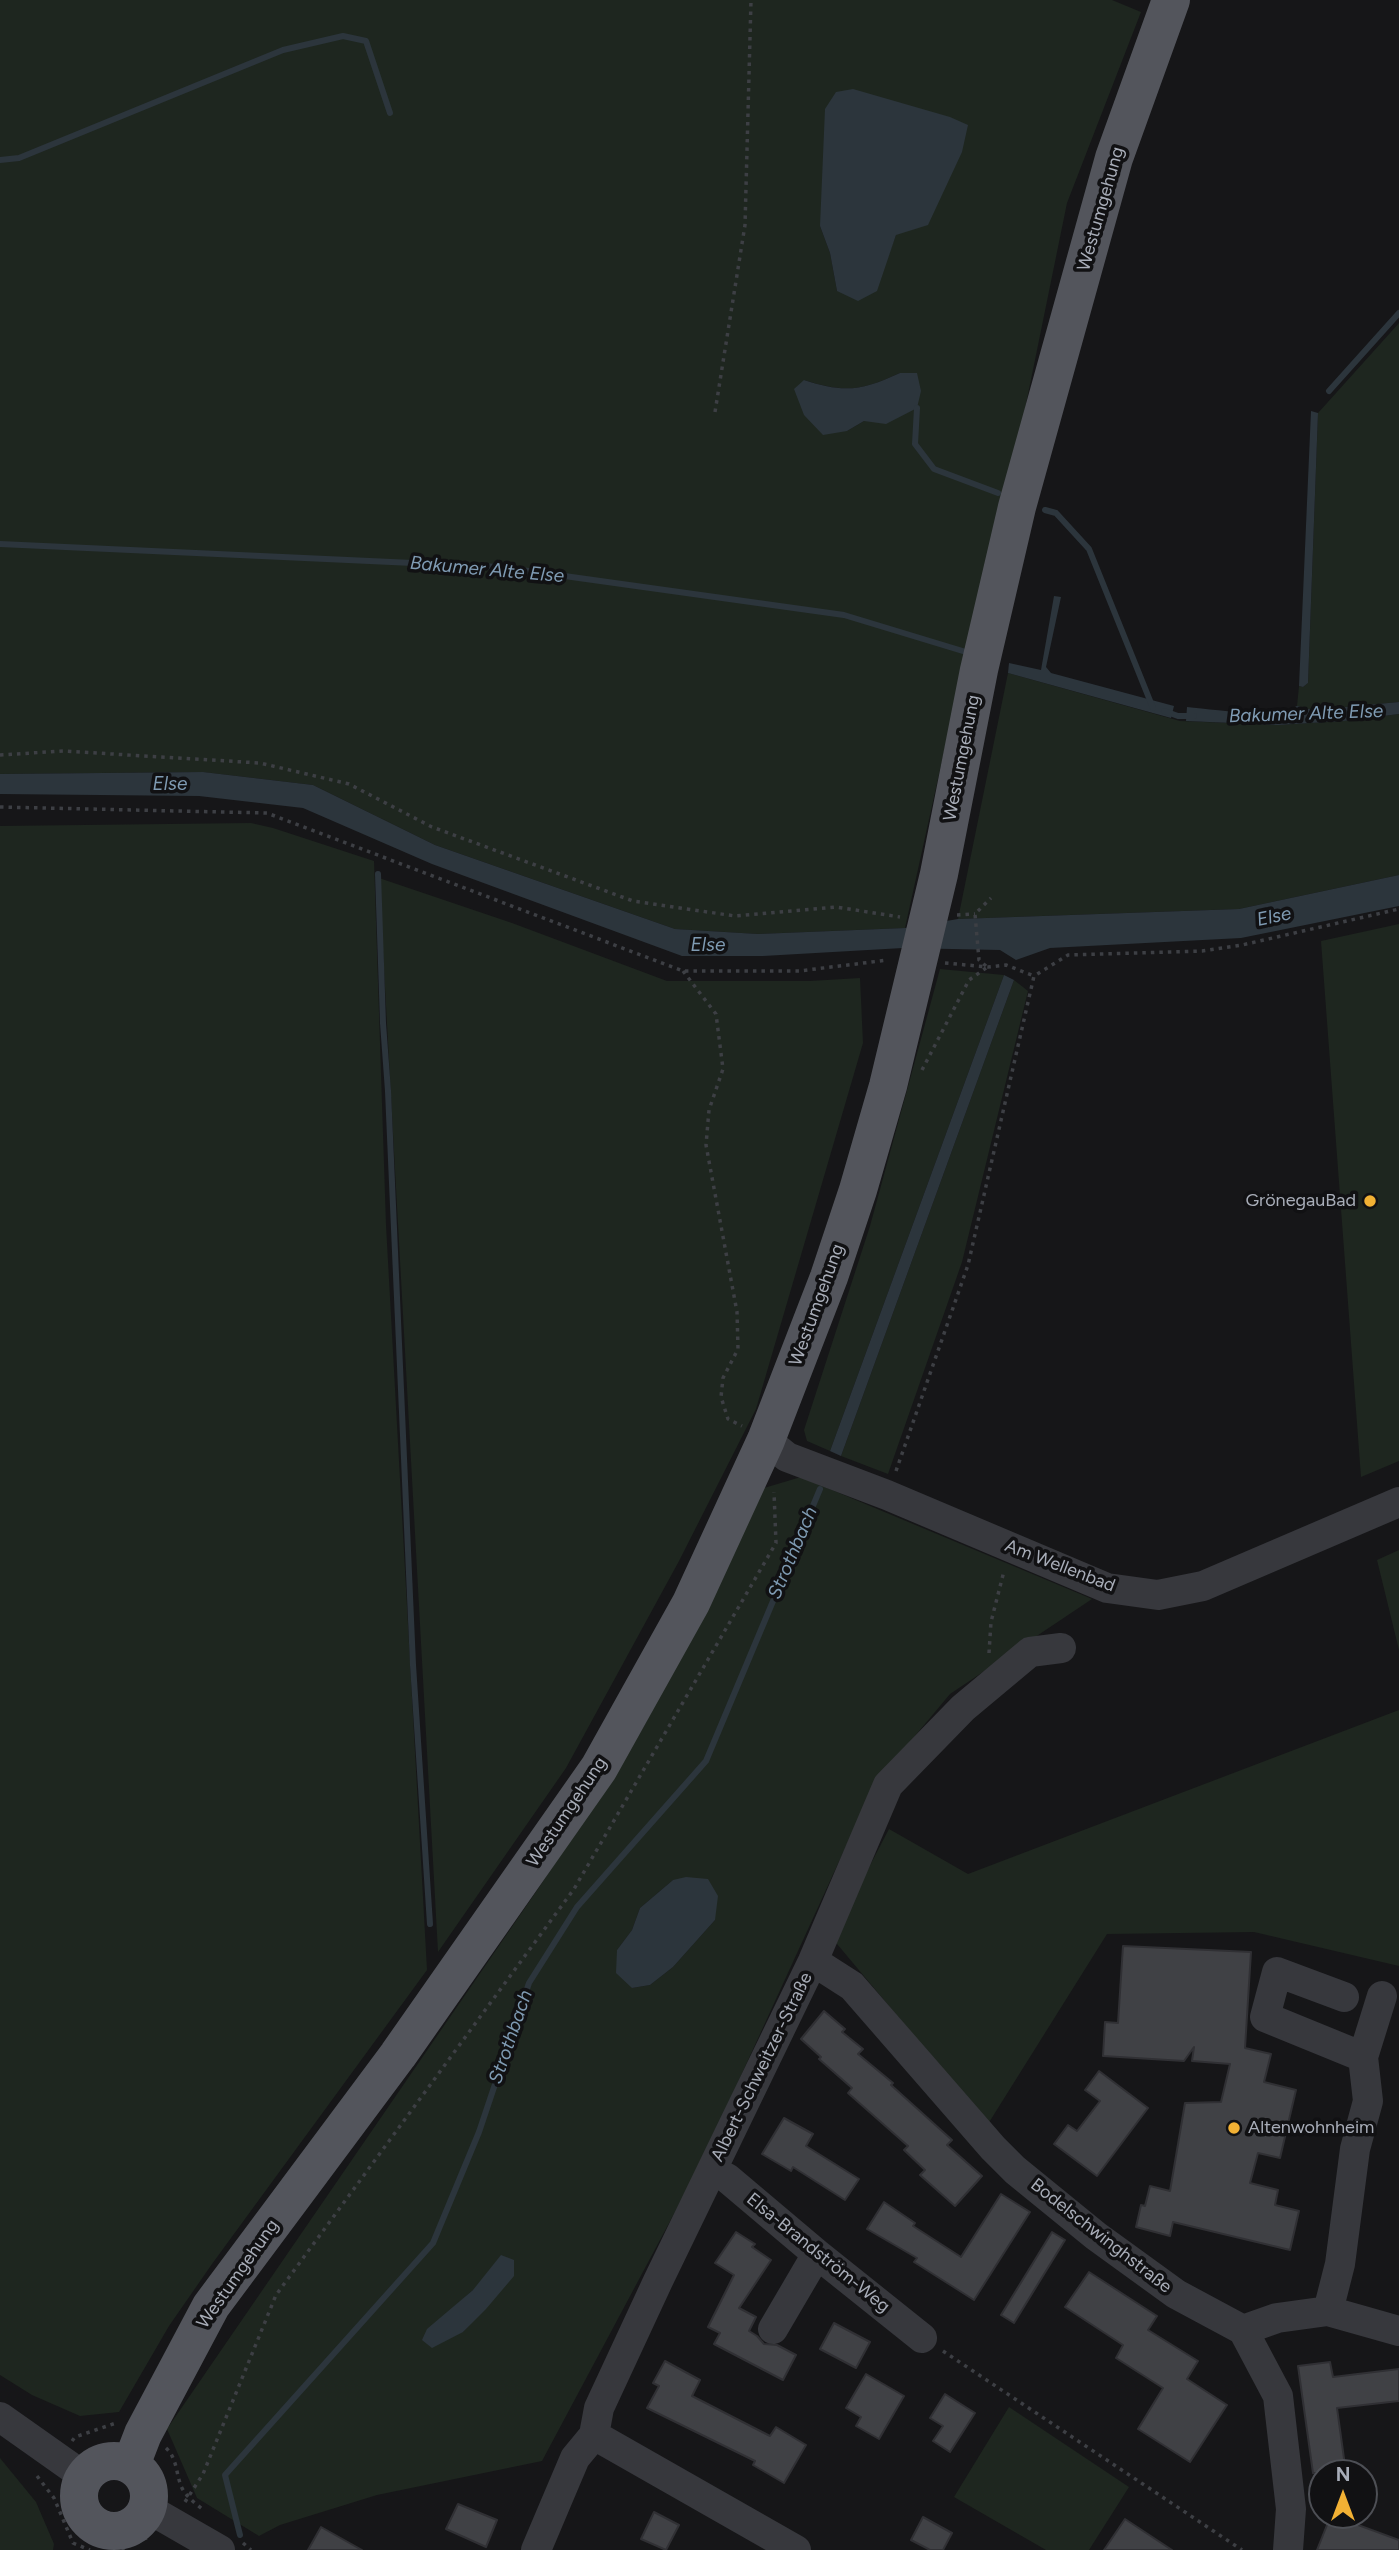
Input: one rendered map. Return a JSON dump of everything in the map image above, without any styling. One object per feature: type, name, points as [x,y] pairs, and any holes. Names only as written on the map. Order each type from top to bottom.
[{"type":"main road","name":"Westumgehung","points":[[137,2450],[211,2306],[398,2056],[600,1768],[777,1449],[888,1086],[913,970],[944,899],[982,655],[1017,507],[1114,158],[1171,0]]},
{"type":"main road","points":[[137,2450],[148,2488],[149,2522],[115,2530],[103,2545],[95,2525],[81,2508],[80,2487],[85,2477],[100,2463],[137,2450]]},
{"type":"street","name":"Am Wellenbad","points":[[777,1449],[1107,1588],[1158,1595],[1203,1586],[1399,1502]]},
{"type":"street","name":"Albert-Schweitzer-Straße","points":[[536,2550],[575,2458],[594,2435],[600,2408],[813,1961],[888,1785],[963,1708],[1030,1652],[1061,1648]]},
{"type":"street","name":"Bodelschwinghstraße","points":[[813,1961],[852,1986],[1015,2170],[1096,2236],[1176,2294],[1243,2330]]},
{"type":"street","points":[[1344,1997],[1277,1972],[1265,2017],[1363,2057]]},
{"type":"street","points":[[1328,2311],[1340,2264],[1355,2149],[1368,2101],[1363,2057],[1382,1996]]},
{"type":"street","name":"Elsa-Brandström-Weg","points":[[712,2171],[727,2178],[922,2338]]},
{"type":"street","points":[[773,2329],[817,2254]]},
{"type":"street","points":[[1288,2550],[1291,2509],[1278,2396],[1243,2330],[1277,2318],[1328,2311],[1399,2331]]},
{"type":"street","points":[[0,2417],[85,2477]]},
{"type":"street","points":[[594,2435],[796,2550]]},
{"type":"street","points":[[149,2522],[220,2550]]},
{"type":"path","points":[[715,412],[745,225],[751,0]]},
{"type":"path","points":[[0,755],[62,751],[260,763],[349,784],[432,827],[633,901],[735,916],[836,907],[903,917]]},
{"type":"path","points":[[0,807],[267,813],[683,971],[799,971],[880,959],[913,970],[1006,965],[1034,976]]},
{"type":"path","points":[[988,967],[978,960],[975,916],[991,898]]},
{"type":"path","points":[[944,899],[975,916]]},
{"type":"path","points":[[887,1495],[968,1265],[1034,976],[1068,955],[1215,949],[1399,909]]},
{"type":"path","points":[[916,1075],[923,1069],[969,980],[988,967]]},
{"type":"path","points":[[75,2437],[119,2423],[137,2450],[168,2450],[173,2455],[182,2488],[189,2497],[203,2474],[276,2295],[574,1889],[776,1543],[774,1481],[777,1449],[728,1419],[721,1397],[723,1378],[738,1349],[737,1312],[706,1145],[709,1110],[723,1069],[716,1014],[683,971]]},
{"type":"path","points":[[985,1689],[991,1622],[1010,1547]]},
{"type":"path","points":[[922,2338],[1242,2550]]},
{"type":"path","points":[[45,2484],[54,2498],[73,2543],[128,2543],[149,2522]]},
{"type":"shaded area","points":[[0,0],[1112,0],[1141,12],[1067,203],[1016,453],[966,652],[905,928],[758,934],[675,929],[435,845],[313,785],[203,772],[0,774]],"holes":[[[820,226],[896,235],[887,259],[837,291],[830,253]],[[900,373],[916,373],[864,421],[847,431],[804,380],[831,387],[853,388],[874,384]]]},
{"type":"shaded area","points":[[1399,323],[1399,702],[1313,710],[1297,706],[1299,686],[1303,687],[1308,683],[1318,413]]},
{"type":"shaded area","points":[[1008,673],[1180,721],[1278,725],[1399,714],[1399,875],[1239,909],[958,919]]},
{"type":"shaded area","points":[[251,823],[374,861],[386,1225],[427,1970],[212,2264],[169,2326],[119,2412],[80,2416],[32,2395],[0,2375],[0,826]]},
{"type":"shaded area","points":[[379,878],[512,923],[667,981],[810,981],[860,978],[863,1043],[756,1409],[679,1561],[566,1768],[438,1952]]},
{"type":"shaded area","name":"GrönegauBad","points":[[1399,924],[1399,1461],[1361,1477],[1321,941]]},
{"type":"shaded area","points":[[940,969],[1004,975],[830,1451],[807,1441],[804,1430],[870,1226]]},
{"type":"shaded area","points":[[1014,980],[1028,991],[962,1262],[888,1474],[841,1456]]},
{"type":"shaded area","points":[[801,1477],[1092,1599],[950,1694],[874,1785],[700,2165],[542,2461],[377,2495],[280,2525],[259,2536],[197,2498],[167,2429],[540,1886],[644,1726],[764,1488]],"holes":[[[673,1880],[715,1920],[673,1967],[650,1985],[632,1988],[617,1950],[632,1930],[640,1908]],[[473,2290],[497,2294],[463,2332],[452,2309]]]},
{"type":"shaded area","points":[[1399,1550],[1399,1650],[1377,1560]]},
{"type":"shaded area","points":[[1399,1710],[1399,1966],[1254,1932],[1107,1934],[988,2124],[832,1938],[889,1829],[968,1874]]},
{"type":"shaded area","points":[[1009,2407],[1129,2487],[1089,2550],[1046,2550],[954,2497]]},
{"type":"shaded area","points":[[0,2458],[36,2502],[54,2544],[53,2550],[0,2550]]},
{"type":"water","points":[[853,89],[950,117],[968,125],[962,152],[928,225],[896,235],[877,291],[858,301],[837,291],[830,253],[820,226],[825,109],[836,92]]},
{"type":"water","points":[[900,373],[917,373],[921,391],[917,408],[886,424],[864,421],[847,431],[823,435],[804,415],[794,389],[804,380],[830,387],[863,387]]},
{"type":"water","points":[[1311,411],[1318,413],[1308,683],[1303,687],[1299,686]]},
{"type":"water","points":[[1054,596],[1061,597],[1046,667],[1051,673],[1174,706],[1171,718],[1008,673],[1009,663],[1041,670]]},
{"type":"water","points":[[1399,702],[1399,714],[1343,721],[1278,725],[1186,721],[1187,707],[1274,712],[1297,706],[1313,710]]},
{"type":"water","name":"Else","points":[[203,772],[313,785],[435,845],[675,929],[758,934],[905,928],[958,919],[1239,909],[1399,875],[1399,906],[1241,938],[1050,948],[1016,960],[1000,950],[903,948],[763,956],[682,956],[432,864],[303,808],[199,796],[0,794],[0,774]]},
{"type":"water","points":[[1004,975],[1014,980],[841,1456],[830,1451]]},
{"type":"water","points":[[686,1877],[708,1879],[718,1896],[715,1920],[673,1967],[650,1985],[632,1988],[616,1973],[617,1950],[632,1930],[640,1908],[673,1880]]},
{"type":"water","points":[[501,2255],[514,2260],[514,2276],[486,2309],[463,2332],[432,2348],[422,2340],[427,2329],[473,2290]]},
{"type":"building","points":[[1123,1946],[1251,1952],[1245,2048],[1271,2054],[1264,2082],[1296,2090],[1280,2158],[1258,2153],[1250,2183],[1278,2190],[1275,2205],[1299,2211],[1290,2250],[1173,2222],[1170,2236],[1136,2227],[1141,2205],[1145,2206],[1150,2186],[1170,2191],[1185,2103],[1221,2102],[1230,2064],[1192,2061],[1194,2047],[1184,2061],[1103,2056],[1105,2022],[1118,2023]]},
{"type":"building","points":[[824,2011],[845,2029],[842,2032],[863,2049],[858,2054],[893,2083],[891,2085],[952,2140],[947,2145],[982,2176],[955,2206],[920,2175],[925,2170],[904,2150],[908,2146],[848,2093],[852,2088],[801,2039]]},
{"type":"building","points":[[1099,2071],[1148,2108],[1097,2176],[1054,2144],[1068,2125],[1077,2131],[1100,2101],[1085,2090]]},
{"type":"building","points":[[784,2118],[813,2134],[806,2146],[859,2179],[845,2200],[793,2167],[791,2171],[762,2154]]},
{"type":"building","points":[[1001,2194],[1030,2212],[974,2300],[914,2262],[917,2258],[867,2229],[884,2202],[915,2223],[913,2226],[961,2257]]},
{"type":"building","points":[[736,2232],[755,2244],[752,2247],[771,2260],[739,2308],[756,2317],[749,2331],[764,2344],[777,2345],[796,2355],[783,2380],[714,2344],[720,2333],[708,2327],[734,2275],[715,2263]]},
{"type":"building","points":[[1052,2232],[1065,2240],[1014,2323],[1001,2315]]},
{"type":"building","points":[[1089,2272],[1157,2316],[1148,2330],[1198,2361],[1187,2379],[1227,2405],[1190,2462],[1138,2429],[1163,2388],[1116,2358],[1123,2345],[1065,2307]]},
{"type":"building","points":[[834,2323],[870,2342],[856,2368],[820,2349]]},
{"type":"building","points":[[665,2361],[700,2380],[692,2396],[770,2436],[776,2427],[806,2445],[784,2483],[753,2465],[755,2461],[647,2408],[659,2386],[653,2383]]},
{"type":"building","points":[[1330,2362],[1333,2377],[1399,2369],[1399,2401],[1337,2408],[1344,2459],[1311,2459],[1298,2366]]},
{"type":"building","points":[[866,2374],[904,2396],[879,2439],[856,2426],[861,2417],[846,2408]]},
{"type":"building","points":[[945,2394],[975,2413],[950,2452],[933,2441],[943,2426],[930,2418]]},
{"type":"building","points":[[458,2504],[497,2520],[486,2547],[446,2529]]},
{"type":"building","points":[[654,2512],[679,2525],[666,2550],[641,2539]]},
{"type":"building","points":[[923,2517],[952,2533],[943,2550],[930,2550],[911,2540]]},
{"type":"building","points":[[1125,2519],[1172,2550],[1104,2550]]},
{"type":"building","points":[[321,2527],[362,2550],[308,2550]]},
{"type":"building","points":[[1325,2529],[1369,2529],[1399,2540],[1399,2550],[1317,2550]]},
{"type":"waterway","points":[[0,160],[19,158],[283,50],[343,36],[366,41],[390,113]]},
{"type":"waterway","points":[[1329,391],[1399,313]]},
{"type":"waterway","points":[[917,408],[915,444],[934,469],[998,493]]},
{"type":"waterway","points":[[1045,510],[1056,513],[1089,549],[1153,708]]},
{"type":"waterway","name":"Bakumer Alte Else","points":[[0,544],[500,567],[844,615],[966,652]]},
{"type":"waterway","name":"Bakumer Alte Else","points":[[1164,711],[1178,716],[1194,716]]},
{"type":"waterway","points":[[378,874],[413,1665],[430,1924]]},
{"type":"waterway","name":"Strothbach","points":[[240,2535],[225,2475],[433,2243],[479,2132],[529,1983],[577,1907],[706,1761],[820,1489]]},
{"type":"place","name":"GrönegauBad","points":[[1370,1201]]},
{"type":"place","name":"Altenwohnheim","points":[[1234,2128]]}]
